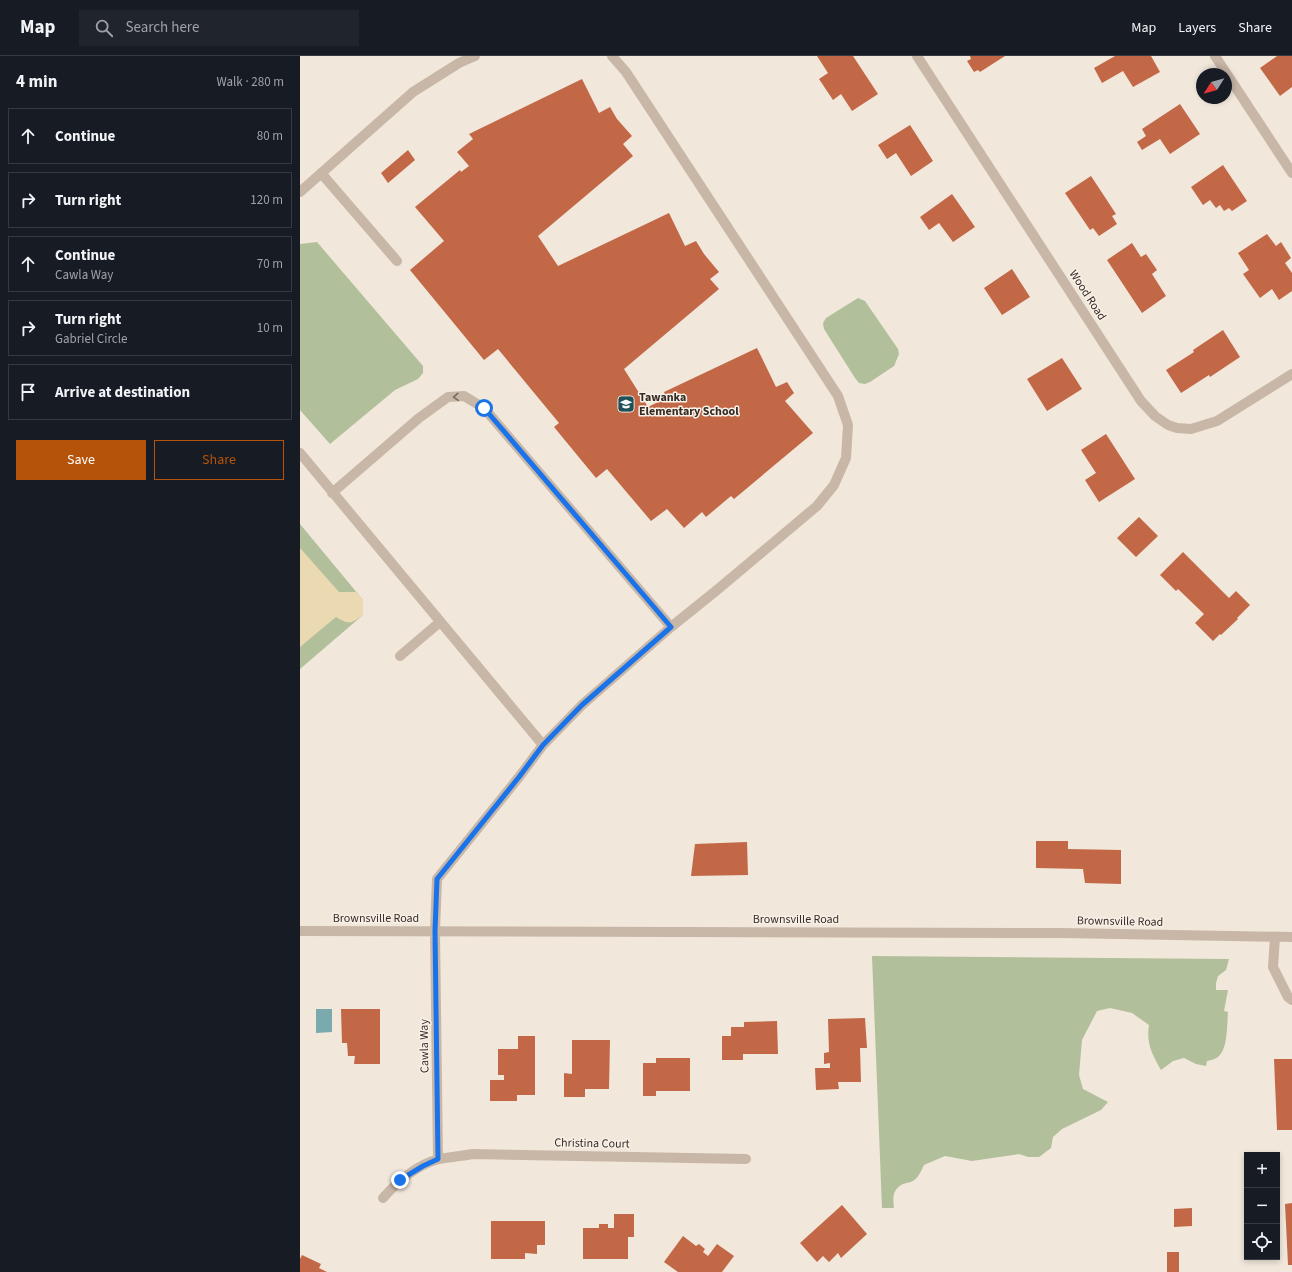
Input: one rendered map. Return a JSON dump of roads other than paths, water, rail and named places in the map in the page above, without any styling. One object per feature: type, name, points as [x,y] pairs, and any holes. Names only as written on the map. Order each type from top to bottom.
[{"type":"street","points":[[300,192],[413,92],[459,63],[475,56]]},
{"type":"street","name":"Cawla Way","points":[[438,1159],[435,931],[437,879],[543,745],[582,705],[671,627],[817,506],[834,485],[846,458],[848,425],[838,396],[626,72],[612,56]]},
{"type":"street","name":"Wood Road","points":[[917,56],[1141,401],[1155,416],[1168,425],[1177,428],[1191,429],[1218,421],[1292,374]]},
{"type":"street","points":[[1216,56],[1292,173]]},
{"type":"street","points":[[321,173],[397,261]]},
{"type":"street","points":[[332,492],[419,418],[448,397],[464,396],[484,408],[671,627]]},
{"type":"street","points":[[300,453],[543,745]]},
{"type":"street","points":[[400,656],[440,622]]},
{"type":"street","name":"Brownsville Road","points":[[300,931],[1062,933],[1292,937]]},
{"type":"street","points":[[1275,937],[1274,967],[1288,997],[1292,1000]]},
{"type":"street","name":"Christina Court","points":[[383,1198],[400,1180],[423,1166],[438,1159],[473,1154],[746,1159]]},
{"type":"water","points":[[316,1009],[332,1009],[332,1032],[316,1033]]},
{"type":"place","name":"Tawanka Elementary School","points":[[626,404]]}]
